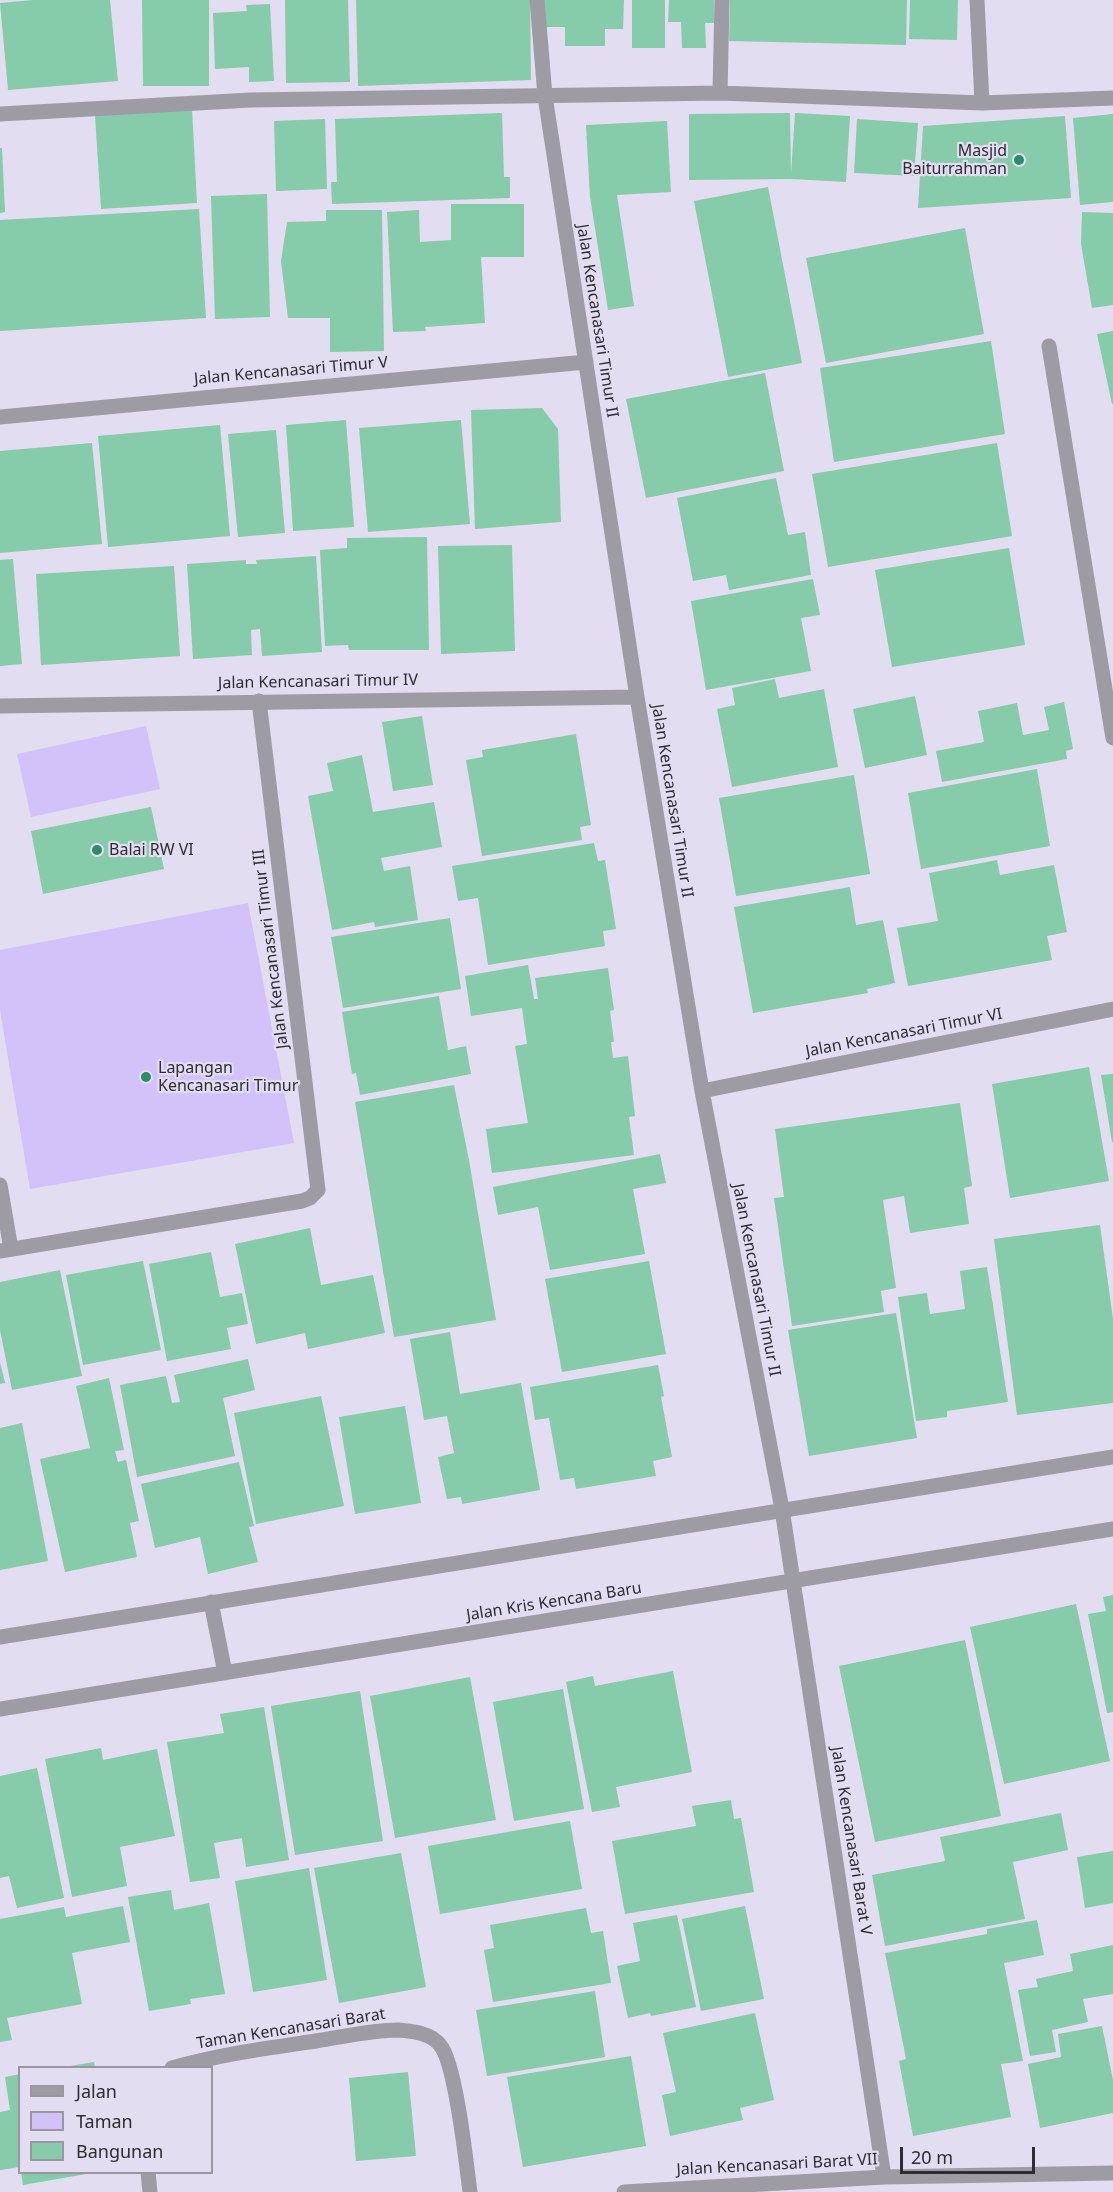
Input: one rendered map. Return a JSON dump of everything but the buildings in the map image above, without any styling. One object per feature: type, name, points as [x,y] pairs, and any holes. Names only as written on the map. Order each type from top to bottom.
[{"type":"street","name":"Jalan Kencanasari Timur II","points":[[537,0],[545,96],[637,697],[702,1091],[782,1509]]},
{"type":"street","points":[[720,93],[722,0]]},
{"type":"street","points":[[977,0],[982,103]]},
{"type":"street","points":[[0,114],[251,100],[720,93],[982,103],[1113,98]]},
{"type":"street","points":[[1049,346],[1113,738]]},
{"type":"street","name":"Jalan Kencanasari Timur V","points":[[0,417],[586,362]]},
{"type":"street","name":"Jalan Kencanasari Timur IV","points":[[0,706],[637,697]]},
{"type":"street","name":"Jalan Kencanasari Timur III","points":[[6,1250],[302,1201],[310,1198],[318,1190],[259,701]]},
{"type":"street","name":"Jalan Kencanasari Timur VI","points":[[702,1091],[1113,1009]]},
{"type":"street","points":[[0,1185],[6,1250]]},
{"type":"street","points":[[0,1636],[1113,1457]]},
{"type":"street","name":"Jalan Kencanasari Barat V","points":[[782,1509],[884,2177]]},
{"type":"street","name":"Jalan Kris Kencana Baru","points":[[0,1709],[1113,1529]]},
{"type":"street","points":[[211,1602],[225,1672]]},
{"type":"street","name":"Taman Kencanasari Barat","points":[[176,2066],[208,2058],[361,2034],[398,2030],[427,2035],[438,2042],[448,2060],[461,2126],[470,2192]]},
{"type":"street","name":"Jalan Kencanasari Barat VII","points":[[624,2192],[884,2177],[1113,2173]]},
{"type":"street","points":[[148,2174],[150,2192]]},
{"type":"green space","points":[[146,726],[160,789],[31,817],[17,754]]},
{"type":"green space","name":"Lapangan Kencanasari Timur","points":[[248,903],[294,1143],[30,1189],[0,1010],[0,950]]},
{"type":"place","name":"Masjid Baiturrahman","points":[[1019,160]]},
{"type":"place","name":"Balai RW VI","points":[[97,850]]},
{"type":"place","name":"Lapangan Kencanasari Timur","points":[[146,1077]]}]
